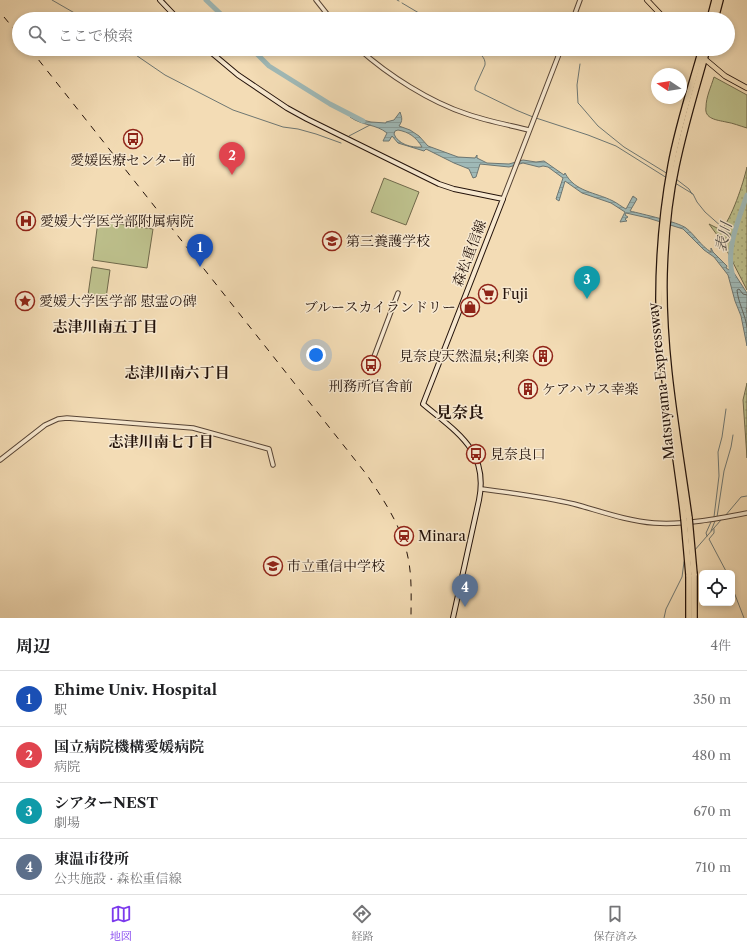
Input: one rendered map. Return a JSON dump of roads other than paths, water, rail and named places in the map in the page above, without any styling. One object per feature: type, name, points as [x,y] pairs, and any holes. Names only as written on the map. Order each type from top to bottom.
[{"type":"highway","points":[[712,12],[715,0]]},
{"type":"highway","points":[[717,12],[720,0]]},
{"type":"highway","name":"Matsuyama Expressway","points":[[694,618],[687,519],[668,398],[663,333],[665,255],[673,167],[681,124],[698,56]]},
{"type":"highway","name":"Matsuyama Expressway","points":[[673,167],[705,56]]},
{"type":"highway","name":"Matsuyama Expressway","points":[[689,618],[691,575]]},
{"type":"main road","points":[[160,0],[171,12]]},
{"type":"main road","points":[[647,0],[658,12]]},
{"type":"main road","points":[[215,56],[238,75],[287,108],[307,119],[439,184],[458,190],[503,199]]},
{"type":"main road","points":[[706,60],[725,76],[747,88]]},
{"type":"main road","name":"森松重信線","points":[[452,618],[482,489],[481,478],[477,461],[469,445],[423,404],[503,199]]},
{"type":"street","points":[[316,0],[325,12]]},
{"type":"street","points":[[576,12],[580,0]]},
{"type":"street","points":[[368,56],[391,74],[442,104],[466,114],[530,130]]},
{"type":"street","points":[[503,199],[504,193],[558,56]]},
{"type":"street","points":[[372,362],[398,293]]},
{"type":"street","points":[[0,460],[50,422],[58,419],[73,418],[193,428],[269,449],[273,465]]},
{"type":"street","points":[[482,489],[538,496],[635,521],[652,523],[693,522],[747,513]]},
{"type":"water","points":[[400,112],[402,119],[399,126],[410,130],[419,136],[428,146],[458,157],[475,158],[477,155],[477,158],[487,163],[509,164],[523,160],[536,162],[544,161],[564,175],[565,173],[574,184],[586,191],[613,201],[626,209],[633,196],[637,199],[630,211],[668,221],[686,228],[704,247],[711,252],[711,248],[727,266],[726,268],[734,273],[747,293],[747,346],[741,316],[728,275],[714,257],[704,250],[683,229],[626,213],[625,215],[628,217],[625,219],[627,221],[620,222],[625,212],[611,203],[582,193],[565,181],[559,201],[556,199],[563,178],[548,167],[539,167],[523,163],[509,167],[480,164],[476,177],[473,178],[469,169],[426,149],[424,151],[398,143],[392,136],[389,141],[383,141],[387,133],[383,130],[350,117],[371,122],[386,123],[394,120]],"holes":[[[395,131],[402,131],[412,136],[422,147],[414,147],[402,143],[394,134]]]},
{"type":"waterway","points":[[52,0],[73,12]]},
{"type":"waterway","points":[[206,0],[219,12]]},
{"type":"waterway","points":[[402,3],[417,12]]},
{"type":"waterway","points":[[137,56],[165,75],[233,110],[283,127],[298,129],[341,143]]},
{"type":"waterway","points":[[259,56],[269,66],[330,104],[363,121]]},
{"type":"waterway","points":[[482,56],[485,65],[475,90],[533,117]]},
{"type":"waterway","points":[[580,64],[577,85],[578,103],[598,126],[624,147],[668,174]]},
{"type":"waterway","points":[[536,118],[616,146],[667,178]]},
{"type":"waterway","points":[[349,136],[370,125]]},
{"type":"waterway","points":[[676,179],[689,189],[692,194]]},
{"type":"waterway","points":[[675,183],[693,194],[705,212],[731,235],[733,240]]},
{"type":"waterway","name":"表川","points":[[733,277],[731,267],[732,246],[747,195]]},
{"type":"waterway","points":[[714,517],[719,476],[718,452],[726,409]]},
{"type":"waterway","points":[[717,517],[724,471],[733,435]]},
{"type":"waterway","points":[[725,516],[741,497],[747,496]]},
{"type":"waterway","points":[[694,551],[721,520]]},
{"type":"waterway","points":[[711,531],[715,521]]},
{"type":"waterway","points":[[707,536],[706,533],[711,522]]},
{"type":"waterway","points":[[714,529],[714,533],[709,539],[725,570]]},
{"type":"waterway","points":[[664,618],[666,609],[682,577],[685,560]]},
{"type":"waterway","points":[[735,595],[744,618]]},
{"type":"railway","points":[[4,17],[12,27]]},
{"type":"railway","points":[[36,56],[367,475],[393,517],[403,539],[411,577],[411,618]]},
{"type":"place","name":"愛媛医療センター前","points":[[133,139]]},
{"type":"place","name":"国立病院機構愛媛病院","points":[[232,175]]},
{"type":"place","name":"愛媛大学医学部附属病院","points":[[26,221]]},
{"type":"place","name":"第三養護学校","points":[[332,241]]},
{"type":"place","name":"Ehime Univ. Hospital","points":[[200,267]]},
{"type":"place","name":"Fuji","points":[[488,294]]},
{"type":"place","name":"シアターNEST","points":[[587,299]]},
{"type":"place","name":"愛媛大学医学部 慰霊の碑","points":[[25,301]]},
{"type":"place","name":"ブルースカイランドリー","points":[[470,307]]},
{"type":"place","name":"見奈良天然温泉;利楽","points":[[543,356]]},
{"type":"place","name":"刑務所官舎前","points":[[371,365]]},
{"type":"place","name":"ケアハウス幸楽","points":[[528,389]]},
{"type":"place","name":"見奈良口","points":[[476,454]]},
{"type":"place","name":"Minara","points":[[404,536]]},
{"type":"place","name":"市立重信中学校","points":[[273,566]]},
{"type":"place","name":"東温市役所","points":[[465,607]]},
{"type":"district","name":"志津川南五丁目","points":[[105,326]]},
{"type":"district","name":"志津川南六丁目","points":[[177,372]]},
{"type":"district","name":"見奈良","points":[[460,412]]},
{"type":"district","name":"志津川南七丁目","points":[[161,441]]}]
